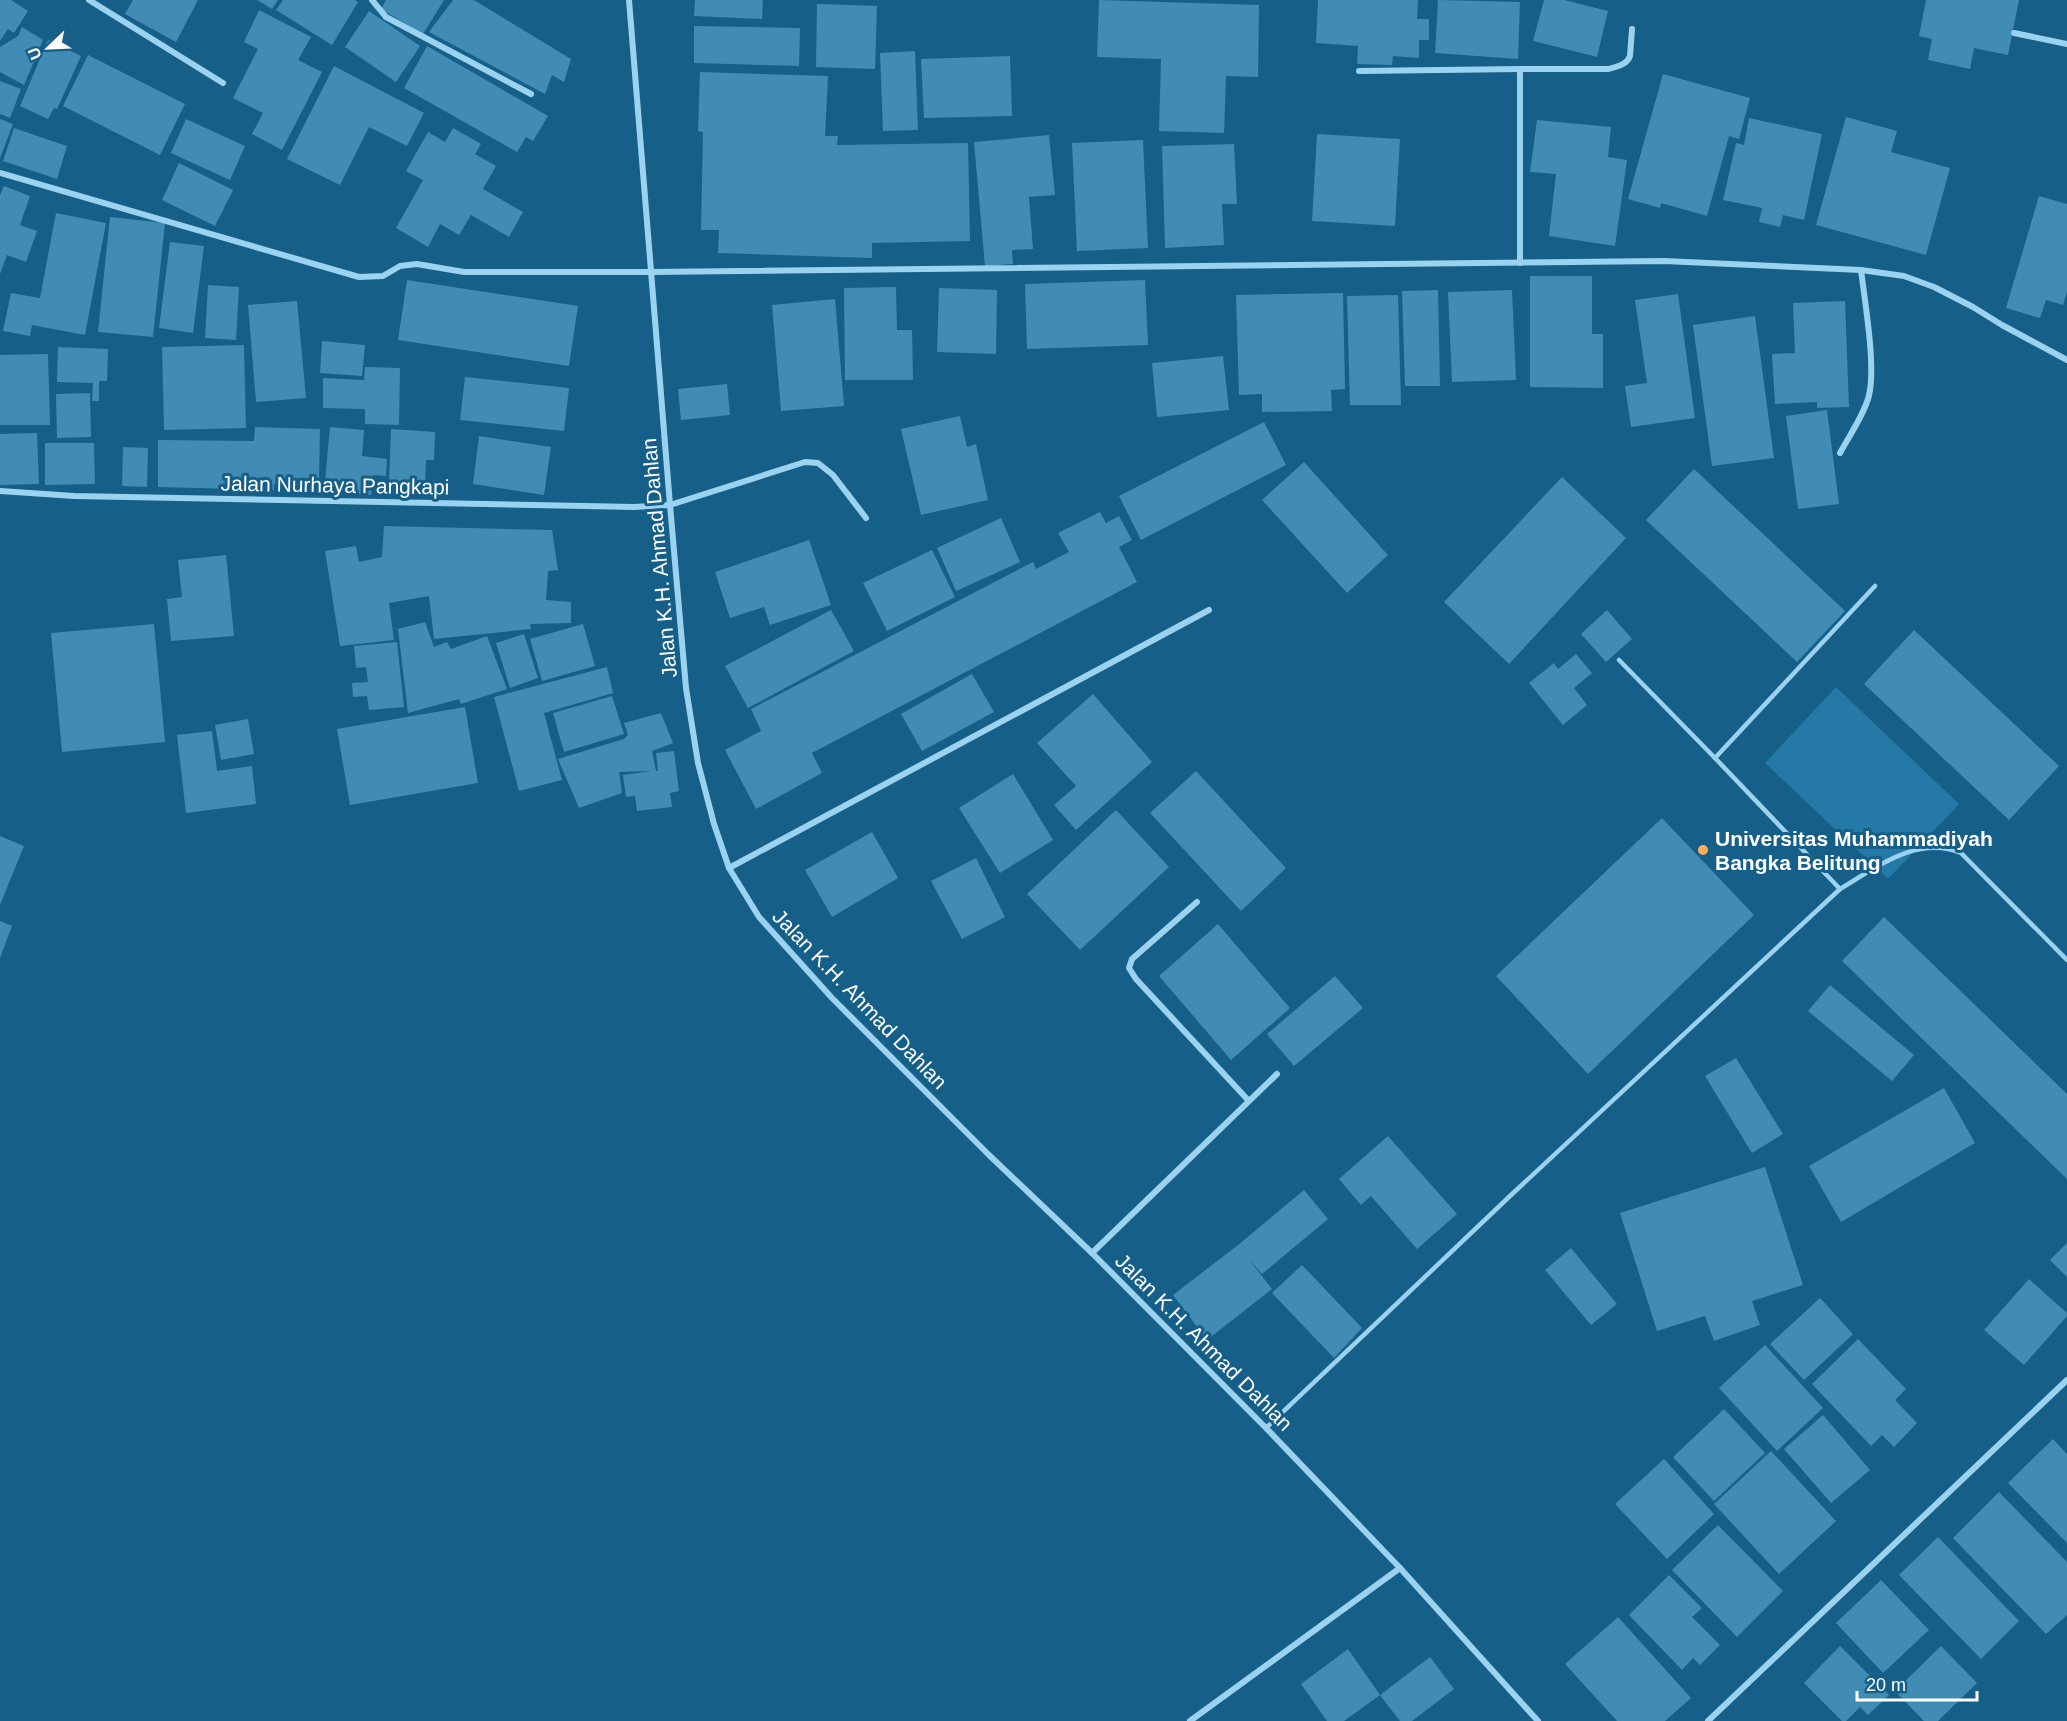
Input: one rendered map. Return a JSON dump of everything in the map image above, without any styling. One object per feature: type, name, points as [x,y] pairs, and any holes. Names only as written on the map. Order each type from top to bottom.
[{"type":"street","points":[[89,0],[223,83]]},
{"type":"street","points":[[372,0],[386,17],[531,94]]},
{"type":"street","name":"Jalan K.H. Ahmad Dahlan","points":[[629,0],[686,688],[698,763],[714,824],[729,868],[759,917],[832,998],[989,1155],[1092,1253],[1266,1428],[1400,1568],[1538,1721]]},
{"type":"street","points":[[1359,71],[1608,69],[1629,60],[1632,29]]},
{"type":"street","points":[[2014,33],[2067,44]]},
{"type":"street","points":[[1520,69],[1520,262]]},
{"type":"street","points":[[0,173],[359,277],[383,276],[400,266],[417,264],[464,272],[1664,261],[1764,264],[1862,270],[1904,276],[1934,287],[2067,360]]},
{"type":"street","points":[[1840,453],[1868,400],[1871,385],[1862,270]]},
{"type":"street","name":"Jalan Nurhaya Pangkapi","points":[[0,491],[206,500],[634,507],[670,505],[805,462],[818,463],[833,475],[866,518]]},
{"type":"street","points":[[729,868],[1209,610]]},
{"type":"street","points":[[1197,902],[1132,959],[1130,968],[1136,979],[1248,1100]]},
{"type":"street","points":[[1092,1253],[1277,1074]]},
{"type":"street","points":[[1708,1721],[2067,1380]]},
{"type":"street","points":[[1190,1721],[1400,1568]]},
{"type":"lane","points":[[1715,758],[1875,586]]},
{"type":"lane","points":[[1619,660],[1840,889]]},
{"type":"lane","points":[[1266,1428],[1510,1196],[1840,889],[1888,861],[1913,850],[1931,847],[1952,849],[1961,853],[2067,960]]},
{"type":"shaded area","points":[[1836,687],[1959,804],[1888,879],[1765,763]]},
{"type":"building","points":[[0,0],[11,0],[28,11],[14,33],[8,29],[0,41]]},
{"type":"building","points":[[133,0],[198,0],[176,42],[125,14]]},
{"type":"building","points":[[257,0],[278,0],[272,9]]},
{"type":"building","points":[[283,0],[355,0],[358,2],[332,45],[276,10]]},
{"type":"building","points":[[386,0],[444,0],[423,34],[381,9]]},
{"type":"building","points":[[453,0],[474,0],[571,59],[564,82],[552,75],[545,94],[429,32]]},
{"type":"building","points":[[695,0],[763,0],[762,19],[694,16]]},
{"type":"building","points":[[1099,0],[1259,5],[1258,77],[1226,76],[1224,133],[1159,131],[1161,59],[1097,57]]},
{"type":"building","points":[[1318,0],[1418,0],[1417,19],[1429,19],[1429,40],[1419,40],[1419,58],[1393,56],[1392,65],[1357,64],[1358,46],[1316,43]]},
{"type":"building","points":[[1438,0],[1520,2],[1518,59],[1435,53]]},
{"type":"building","points":[[1544,0],[1564,0],[1608,11],[1597,57],[1533,41]]},
{"type":"building","points":[[1926,0],[2019,0],[2008,55],[1974,48],[1970,69],[1928,60],[1932,39],[1919,36]]},
{"type":"building","points":[[817,4],[877,6],[875,69],[816,67]]},
{"type":"building","points":[[259,10],[311,37],[298,60],[322,72],[282,150],[252,134],[263,113],[233,98],[258,49],[244,42]]},
{"type":"building","points":[[369,11],[420,46],[396,82],[345,47]]},
{"type":"building","points":[[694,26],[800,28],[799,66],[694,63]]},
{"type":"building","points":[[22,27],[43,40],[24,85],[0,72],[0,47],[18,36]]},
{"type":"building","points":[[48,40],[81,56],[57,109],[54,108],[48,119],[20,106]]},
{"type":"building","points":[[427,46],[548,116],[533,141],[526,137],[517,152],[404,88]]},
{"type":"building","points":[[915,51],[918,130],[883,131],[880,53]]},
{"type":"building","points":[[88,55],[185,104],[160,155],[63,106]]},
{"type":"building","points":[[1010,56],[1012,116],[924,118],[921,59]]},
{"type":"building","points":[[334,66],[424,113],[407,146],[369,127],[340,185],[287,159]]},
{"type":"building","points":[[700,72],[828,76],[825,136],[838,136],[837,145],[968,143],[970,241],[872,243],[872,258],[718,253],[719,230],[701,230],[703,132],[698,131]]},
{"type":"building","points":[[1663,74],[1750,98],[1739,139],[1729,136],[1707,216],[1661,203],[1660,208],[1628,199]]},
{"type":"building","points":[[0,81],[21,89],[10,118],[0,114]]},
{"type":"building","points":[[1846,117],[1897,131],[1891,152],[1950,168],[1926,255],[1816,225]]},
{"type":"building","points":[[1749,118],[1822,134],[1804,220],[1783,215],[1780,227],[1759,222],[1762,208],[1723,200],[1736,143],[1744,145]]},
{"type":"building","points":[[0,119],[13,124],[0,158]]},
{"type":"building","points":[[186,119],[245,146],[230,180],[171,153]]},
{"type":"building","points":[[1537,120],[1611,127],[1608,157],[1627,160],[1615,246],[1549,236],[1556,174],[1530,172]]},
{"type":"building","points":[[14,128],[67,146],[57,179],[3,161]]},
{"type":"building","points":[[453,128],[481,144],[475,154],[496,166],[483,189],[523,212],[509,237],[471,215],[459,235],[440,224],[428,247],[396,228],[423,180],[406,171],[428,132],[445,142]]},
{"type":"building","points":[[1317,134],[1400,139],[1395,226],[1312,221]]},
{"type":"building","points":[[1049,135],[1055,195],[1029,197],[1033,249],[1012,250],[1013,264],[985,266],[974,142]]},
{"type":"building","points":[[1143,140],[1148,248],[1077,251],[1072,143]]},
{"type":"building","points":[[1234,144],[1237,204],[1222,204],[1224,245],[1165,248],[1162,146]]},
{"type":"building","points":[[179,163],[233,190],[215,226],[162,200]]},
{"type":"building","points":[[4,186],[30,196],[20,225],[37,231],[26,262],[7,255],[0,274],[0,195]]},
{"type":"building","points":[[2039,196],[2067,204],[2067,292],[2063,305],[2046,300],[2040,318],[2006,308]]},
{"type":"building","points":[[56,213],[106,223],[85,335],[32,325],[30,336],[3,331],[11,293],[40,298]]},
{"type":"building","points":[[110,217],[165,223],[153,337],[98,332]]},
{"type":"building","points":[[170,242],[204,246],[193,333],[159,328]]},
{"type":"building","points":[[1530,276],[1592,276],[1592,334],[1603,334],[1603,388],[1530,387]]},
{"type":"building","points":[[407,280],[578,306],[569,366],[398,340]]},
{"type":"building","points":[[1145,280],[1148,345],[1027,349],[1025,284]]},
{"type":"building","points":[[208,285],[239,287],[236,340],[205,338]]},
{"type":"building","points":[[896,287],[897,330],[912,330],[913,380],[845,380],[844,288]]},
{"type":"building","points":[[939,288],[997,290],[996,354],[937,352]]},
{"type":"building","points":[[1438,290],[1440,386],[1405,386],[1402,291]]},
{"type":"building","points":[[1512,290],[1516,380],[1452,382],[1448,292]]},
{"type":"building","points":[[1343,293],[1345,389],[1331,390],[1332,411],[1262,412],[1262,394],[1239,395],[1236,295]]},
{"type":"building","points":[[1678,294],[1695,418],[1631,427],[1625,386],[1647,383],[1635,300]]},
{"type":"building","points":[[1398,295],[1401,405],[1350,405],[1347,296]]},
{"type":"building","points":[[835,299],[844,406],[781,411],[772,305]]},
{"type":"building","points":[[297,301],[306,398],[256,402],[248,305]]},
{"type":"building","points":[[1845,301],[1849,407],[1817,408],[1817,402],[1775,404],[1772,354],[1795,353],[1793,303]]},
{"type":"building","points":[[1755,316],[1774,458],[1712,466],[1693,325]]},
{"type":"building","points":[[322,341],[365,345],[362,376],[320,373]]},
{"type":"building","points":[[244,345],[246,428],[164,430],[162,347]]},
{"type":"building","points":[[58,347],[108,349],[107,381],[99,381],[99,401],[92,401],[93,383],[57,382]]},
{"type":"building","points":[[48,354],[50,425],[0,425],[0,355]]},
{"type":"building","points":[[1223,356],[1229,410],[1157,417],[1152,363]]},
{"type":"building","points":[[365,367],[400,368],[399,425],[365,424],[365,409],[323,408],[323,378],[364,380]]},
{"type":"building","points":[[465,377],[569,388],[564,431],[460,420]]},
{"type":"building","points":[[727,384],[730,415],[681,420],[678,389]]},
{"type":"building","points":[[90,393],[91,437],[57,438],[56,394]]},
{"type":"building","points":[[1827,410],[1839,504],[1798,509],[1786,416]]},
{"type":"building","points":[[960,416],[967,447],[976,444],[988,500],[921,515],[901,429]]},
{"type":"building","points":[[1264,422],[1286,465],[1141,540],[1119,496]]},
{"type":"building","points":[[255,427],[320,429],[319,479],[305,479],[305,485],[274,484],[274,490],[158,487],[158,440],[254,441]]},
{"type":"building","points":[[330,427],[364,430],[362,456],[387,459],[386,476],[373,475],[371,495],[345,493],[346,483],[325,481]]},
{"type":"building","points":[[391,429],[435,432],[434,460],[426,460],[425,485],[389,482]]},
{"type":"building","points":[[37,433],[39,484],[0,485],[0,434]]},
{"type":"building","points":[[479,436],[551,447],[544,495],[473,484]]},
{"type":"building","points":[[45,443],[94,443],[95,484],[45,485]]},
{"type":"building","points":[[123,447],[148,448],[147,487],[122,486]]},
{"type":"building","points":[[1304,462],[1388,555],[1347,593],[1262,500]]},
{"type":"building","points":[[1694,469],[1845,611],[1797,662],[1646,520]]},
{"type":"building","points":[[1562,477],[1626,538],[1509,664],[1444,602]]},
{"type":"building","points":[[1100,512],[1106,523],[1119,516],[1132,540],[1119,547],[1137,582],[812,753],[822,773],[756,809],[725,750],[761,731],[751,709],[1033,562],[1036,569],[1069,552],[1058,533]]},
{"type":"building","points":[[1001,518],[1020,562],[956,591],[937,548]]},
{"type":"building","points":[[384,526],[552,530],[558,570],[548,571],[546,600],[571,602],[571,623],[530,624],[531,629],[434,639],[429,596],[389,603],[394,640],[340,646],[325,551],[356,546],[359,562],[382,557]]},
{"type":"building","points":[[809,540],[831,605],[770,625],[764,607],[730,618],[715,572]]},
{"type":"building","points":[[932,550],[955,597],[887,631],[863,583]]},
{"type":"building","points":[[226,555],[234,636],[171,641],[167,599],[182,597],[178,560]]},
{"type":"building","points":[[831,610],[854,651],[748,708],[725,666]]},
{"type":"building","points":[[1607,610],[1632,639],[1606,662],[1581,634]]},
{"type":"building","points":[[425,622],[434,647],[447,642],[451,649],[487,636],[507,689],[461,704],[459,699],[408,713],[398,629]]},
{"type":"building","points":[[154,624],[165,742],[62,752],[51,633]]},
{"type":"building","points":[[583,624],[595,666],[542,681],[530,639]]},
{"type":"building","points":[[1914,630],[2059,766],[2009,820],[1864,684]]},
{"type":"building","points":[[524,634],[538,678],[510,688],[496,643]]},
{"type":"building","points":[[397,642],[404,707],[369,710],[367,696],[353,697],[352,683],[368,682],[366,667],[356,668],[354,646]]},
{"type":"building","points":[[1576,654],[1592,673],[1574,688],[1587,705],[1563,725],[1529,683],[1554,663],[1558,669]]},
{"type":"building","points":[[607,667],[613,693],[544,713],[562,780],[519,791],[494,697]]},
{"type":"building","points":[[972,674],[994,712],[922,751],[901,714]]},
{"type":"building","points":[[1093,694],[1152,762],[1076,830],[1054,805],[1076,786],[1037,743]]},
{"type":"building","points":[[612,696],[624,734],[564,752],[553,713]]},
{"type":"building","points":[[465,707],[478,783],[350,805],[337,729]]},
{"type":"building","points":[[661,713],[673,743],[652,751],[656,771],[658,771],[656,753],[674,751],[679,791],[670,793],[672,807],[637,811],[635,796],[626,797],[623,775],[652,771],[619,772],[622,793],[579,808],[558,759],[624,739],[628,735],[624,723]]},
{"type":"building","points":[[248,719],[254,754],[221,760],[215,725]]},
{"type":"building","points":[[212,731],[217,771],[252,766],[256,804],[186,813],[177,735]]},
{"type":"building","points":[[1196,771],[1286,868],[1241,911],[1150,813]]},
{"type":"building","points":[[1013,774],[1053,840],[1000,873],[959,808]]},
{"type":"building","points":[[1116,810],[1169,867],[1080,950],[1027,894]]},
{"type":"building","points":[[1662,818],[1754,915],[1588,1074],[1496,976]]},
{"type":"building","points":[[872,832],[898,878],[832,917],[805,870]]},
{"type":"building","points":[[0,836],[24,846],[0,905]]},
{"type":"building","points":[[976,858],[1005,917],[962,939],[931,881]]},
{"type":"building","points":[[1884,917],[2067,1094],[2067,1179],[1842,961]]},
{"type":"building","points":[[0,921],[12,926],[0,958]]},
{"type":"building","points":[[1218,924],[1290,1008],[1231,1060],[1159,976]]},
{"type":"building","points":[[1335,976],[1363,1008],[1294,1066],[1267,1034]]},
{"type":"building","points":[[1830,985],[1914,1055],[1892,1081],[1808,1011]]},
{"type":"building","points":[[1736,1058],[1783,1134],[1752,1153],[1705,1076]]},
{"type":"building","points":[[1944,1088],[1975,1143],[1841,1222],[1809,1166]]},
{"type":"building","points":[[1388,1136],[1457,1214],[1417,1249],[1371,1196],[1361,1205],[1339,1179]]},
{"type":"building","points":[[1765,1167],[1803,1285],[1752,1301],[1760,1325],[1714,1341],[1705,1316],[1657,1331],[1620,1213]]},
{"type":"building","points":[[1304,1190],[1328,1219],[1262,1274],[1248,1258],[1272,1289],[1207,1340],[1173,1295]]},
{"type":"building","points":[[2067,1243],[2067,1277],[2050,1260]]},
{"type":"building","points":[[1571,1248],[1617,1304],[1591,1325],[1545,1270]]},
{"type":"building","points":[[1302,1265],[1362,1328],[1334,1358],[1272,1293]]},
{"type":"building","points":[[2029,1279],[2067,1313],[2067,1316],[2024,1365],[1984,1330]]},
{"type":"building","points":[[1820,1298],[1853,1334],[1804,1380],[1770,1344]]},
{"type":"building","points":[[1858,1339],[1906,1389],[1895,1400],[1917,1423],[1894,1447],[1882,1435],[1871,1446],[1812,1384]]},
{"type":"building","points":[[1765,1345],[1823,1408],[1777,1451],[1719,1388]]},
{"type":"building","points":[[1724,1409],[1765,1453],[1714,1501],[1673,1457]]},
{"type":"building","points":[[1823,1415],[1870,1470],[1831,1503],[1784,1449]]},
{"type":"building","points":[[2053,1439],[2067,1454],[2067,1543],[2008,1483]]},
{"type":"building","points":[[1771,1451],[1836,1521],[1779,1574],[1714,1504]]},
{"type":"building","points":[[1664,1459],[1714,1514],[1667,1559],[1615,1504]]},
{"type":"building","points":[[1999,1492],[2067,1562],[2067,1615],[2046,1634],[1953,1538]]},
{"type":"building","points":[[1718,1525],[1783,1591],[1737,1637],[1672,1570]]},
{"type":"building","points":[[1938,1537],[2019,1621],[1981,1659],[1899,1575]]},
{"type":"building","points":[[1669,1575],[1702,1608],[1692,1617],[1720,1645],[1700,1665],[1693,1658],[1682,1670],[1629,1615]]},
{"type":"building","points":[[1881,1580],[1929,1630],[1883,1673],[1836,1623]]},
{"type":"building","points":[[1618,1617],[1691,1698],[1665,1721],[1617,1721],[1565,1664]]},
{"type":"building","points":[[1840,1646],[1889,1695],[1868,1715],[1860,1707],[1846,1721],[1842,1721],[1804,1683]]},
{"type":"building","points":[[1941,1646],[1977,1683],[1938,1721],[1924,1721],[1895,1691]]},
{"type":"building","points":[[1348,1649],[1380,1695],[1344,1721],[1327,1721],[1301,1684]]},
{"type":"building","points":[[1430,1657],[1454,1689],[1412,1721],[1400,1721],[1380,1695]]},
{"type":"place","name":"Universitas Muhammadiyah Bangka Belitung","points":[[1703,850]]}]
